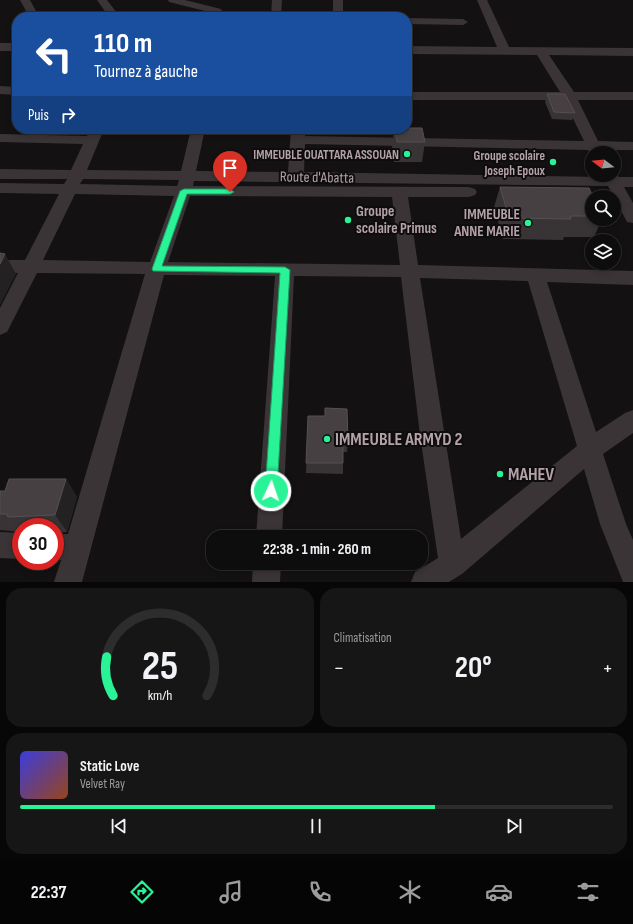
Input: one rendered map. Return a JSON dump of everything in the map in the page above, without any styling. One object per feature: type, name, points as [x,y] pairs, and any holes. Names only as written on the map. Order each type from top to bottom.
[{"type":"street","points":[[25,0],[31,12]]},
{"type":"street","points":[[102,0],[111,12]]},
{"type":"street","points":[[173,0],[210,12]]},
{"type":"street","points":[[217,12],[220,0]]},
{"type":"street","points":[[276,12],[277,0]]},
{"type":"street","points":[[338,0],[338,12]]},
{"type":"street","points":[[482,0],[505,51]]},
{"type":"street","points":[[412,21],[463,22]]},
{"type":"street","points":[[412,50],[633,52]]},
{"type":"street","points":[[540,52],[548,61],[569,97],[594,146]]},
{"type":"street","points":[[0,90],[12,91]]},
{"type":"street","points":[[412,96],[633,96]]},
{"type":"street","points":[[0,138],[95,134],[73,182],[0,326]]},
{"type":"street","points":[[68,582],[66,547],[156,269],[186,184],[197,134]]},
{"type":"street","points":[[296,176],[299,134],[585,148]]},
{"type":"street","points":[[621,147],[633,146]]},
{"type":"street","name":"Route d'Abatta","points":[[0,174],[73,182],[186,184],[400,192],[619,186],[633,182]]},
{"type":"street","name":"Route d'Abatta","points":[[186,184],[296,176],[619,186]]},
{"type":"street","name":"Route d'Abatta","points":[[0,188],[73,182]]},
{"type":"street","points":[[619,186],[633,218]]},
{"type":"street","points":[[400,192],[432,435],[452,564]]},
{"type":"street","points":[[0,266],[410,271],[633,278]]},
{"type":"street","points":[[269,530],[285,270]]},
{"type":"street","points":[[536,276],[613,524],[633,573]]},
{"type":"street","points":[[425,582],[452,564],[589,450],[633,420]]},
{"type":"street","points":[[0,545],[12,546]]},
{"type":"street","points":[[266,582],[267,570]]},
{"type":"building","points":[[547,94],[565,94],[575,113],[554,112]]},
{"type":"building","points":[[412,128],[422,128],[425,142],[397,142],[396,134],[412,134]]},
{"type":"building","points":[[500,187],[589,188],[590,190],[585,190],[585,216],[570,216],[571,219],[509,218]]},
{"type":"building","points":[[0,253],[5,254],[0,264]]},
{"type":"building","name":"IMMEUBLE ARMYD 2","points":[[325,408],[347,409],[348,441],[343,441],[343,463],[306,463],[308,416],[325,416]]},
{"type":"building","points":[[9,479],[66,479],[55,515],[8,517],[7,514],[0,514],[0,491],[5,491]]},
{"type":"place","name":"IMMEUBLE OUATTARA ASSOUAN","points":[[407,154]]},
{"type":"place","name":"Groupe scolaire Joseph Epoux","points":[[553,162]]},
{"type":"place","name":"Groupe scolaire Primus","points":[[348,220]]},
{"type":"place","name":"IMMEUBLE ANNE MARIE","points":[[528,223]]},
{"type":"place","name":"IMMEUBLE ARMYD 2","points":[[327,439]]},
{"type":"place","name":"MAHEV","points":[[500,474]]},
{"type":"route","points":[[230,192],[184,191],[156,269],[285,270],[271,491]]}]
